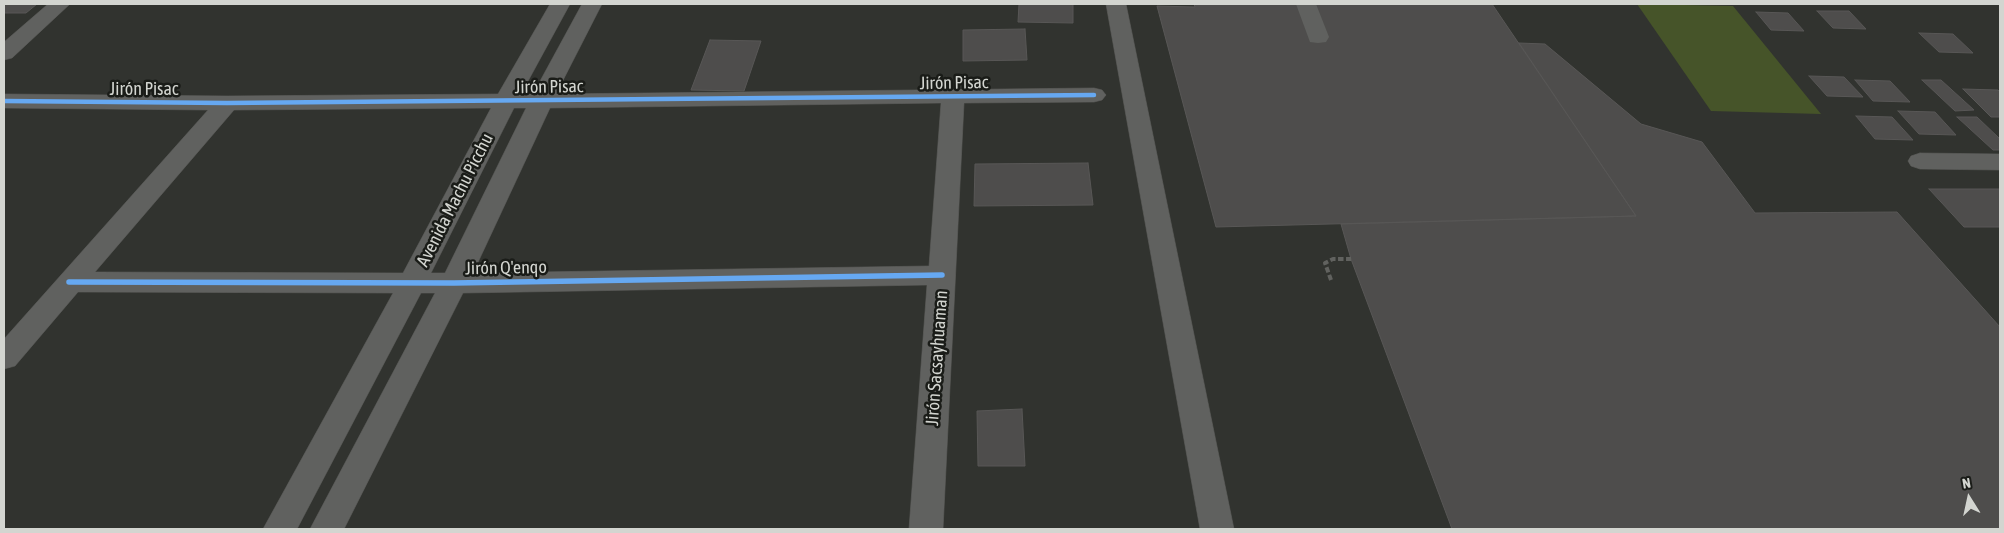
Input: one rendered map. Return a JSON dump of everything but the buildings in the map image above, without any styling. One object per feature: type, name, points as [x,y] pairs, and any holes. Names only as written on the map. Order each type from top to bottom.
[{"type":"street","points":[[4,53],[60,4]]},
{"type":"street","name":"Avenida Machu Picchu","points":[[280,529],[412,283],[506,101],[560,4]]},
{"type":"street","name":"Avenida Machu Picchu","points":[[326,529],[454,283],[541,101],[592,4]]},
{"type":"street","points":[[1116,4],[1217,529]]},
{"type":"street","points":[[1306,4],[1318,37]]},
{"type":"street","name":"Jirón Pisac","points":[[4,101],[227,103],[1094,95]]},
{"type":"street","name":"Jirón Sacsayhuaman","points":[[926,529],[953,96]]},
{"type":"street","points":[[4,358],[227,103]]},
{"type":"street","points":[[1920,161],[2000,162]]},
{"type":"street","name":"Jirón Q'enqo","points":[[69,282],[454,283],[942,275]]},
{"type":"path","points":[[1331,280],[1325,263],[1333,259],[1351,259]]},
{"type":"green space","points":[[1637,4],[1733,6],[1821,114],[1711,111]]},
{"type":"cycle path","points":[[4,101],[227,103],[1094,95]]},
{"type":"cycle path","points":[[69,282],[454,283],[942,275]]}]
